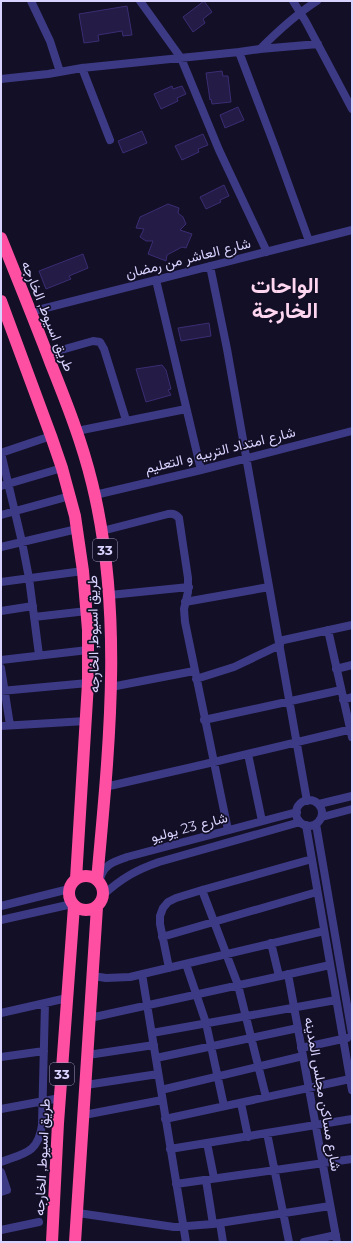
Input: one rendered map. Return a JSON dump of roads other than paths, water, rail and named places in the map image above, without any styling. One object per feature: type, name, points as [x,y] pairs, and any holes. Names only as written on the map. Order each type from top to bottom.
[{"type":"highway","name":"طريق اسيوط, الخارجه","points":[[1,238],[77,430],[95,495],[102,531],[110,595],[111,687],[98,881]]},
{"type":"highway","name":"طريق اسيوط, الخارجه","points":[[1,301],[5,321],[52,436],[62,468],[77,529],[83,570],[87,611],[88,683],[72,884]]},
{"type":"highway","points":[[81,876],[92,877],[98,881],[103,890],[103,895],[97,907],[83,910],[73,905],[70,900],[72,884],[81,876]]},
{"type":"highway","name":"طريق اسيوط, الخارجه","points":[[52,1242],[73,905]]},
{"type":"highway","name":"33","points":[[75,1242],[97,907]]},
{"type":"street","points":[[31,1],[50,41],[60,72]]},
{"type":"street","points":[[140,1],[181,58],[219,150],[266,252]]},
{"type":"street","points":[[293,1],[318,44],[352,109]]},
{"type":"street","points":[[260,49],[300,12],[317,1]]},
{"type":"street","points":[[1,79],[82,68],[318,44]]},
{"type":"street","points":[[239,52],[309,241]]},
{"type":"street","points":[[82,68],[110,140]]},
{"type":"street","name":"شارع العاشر من رمضان","points":[[30,312],[352,230]]},
{"type":"street","points":[[210,266],[227,349],[307,801]]},
{"type":"street","points":[[156,280],[201,470]]},
{"type":"street","points":[[47,354],[92,341],[100,342],[104,349],[126,420]]},
{"type":"street","points":[[77,430],[186,409]]},
{"type":"street","name":"شارع امتداد التربيه و التعليم","points":[[95,495],[201,470],[246,457],[352,431]]},
{"type":"street","points":[[39,656],[29,578],[14,511],[4,484],[1,453],[52,436]]},
{"type":"street","points":[[4,484],[62,468]]},
{"type":"street","points":[[1,514],[70,496]]},
{"type":"street","points":[[102,531],[172,513],[179,518],[189,587],[185,602],[184,622],[228,830]]},
{"type":"street","points":[[1,547],[77,529]]},
{"type":"street","points":[[1,582],[83,570]]},
{"type":"street","points":[[110,595],[189,587]]},
{"type":"street","points":[[185,602],[270,587]]},
{"type":"street","points":[[1,611],[33,606]]},
{"type":"street","points":[[34,617],[87,611]]},
{"type":"street","points":[[111,687],[195,675],[234,667],[280,643],[352,625]]},
{"type":"street","points":[[105,787],[296,742],[351,732],[328,630]]},
{"type":"street","points":[[1,660],[88,650]]},
{"type":"street","points":[[336,669],[352,665]]},
{"type":"street","points":[[1,668],[3,691],[10,725]]},
{"type":"street","points":[[3,691],[88,683]]},
{"type":"street","points":[[204,720],[341,690]]},
{"type":"street","points":[[343,700],[352,697]]},
{"type":"street","points":[[1,726],[86,721]]},
{"type":"street","points":[[248,754],[262,821]]},
{"type":"street","points":[[352,796],[319,804],[311,800],[307,801],[300,805],[297,812],[298,819],[303,824],[312,859],[352,1090]]},
{"type":"street","points":[[319,804],[321,808],[319,820],[352,1034]]},
{"type":"street","points":[[303,824],[311,826],[319,820],[352,809]]},
{"type":"street","name":"شارع 23 يوليو","points":[[98,881],[107,866],[115,861],[297,812]]},
{"type":"street","name":"شارع 23 يوليو","points":[[103,895],[116,883],[128,875],[159,862],[303,824]]},
{"type":"street","points":[[169,968],[160,924],[160,916],[163,908],[168,902],[202,890],[312,859]]},
{"type":"street","points":[[1,906],[72,884]]},
{"type":"street","points":[[202,890],[238,985],[266,1097]]},
{"type":"street","points":[[162,937],[318,892]]},
{"type":"street","points":[[1,920],[73,905]]},
{"type":"street","points":[[93,976],[118,978],[130,977],[324,931]]},
{"type":"street","points":[[271,943],[279,976]]},
{"type":"street","points":[[186,964],[206,1023],[224,1106]]},
{"type":"street","points":[[90,1018],[330,965]]},
{"type":"street","points":[[142,974],[186,1242]]},
{"type":"street","name":"شارع مساكن مجلس المدينه","points":[[288,974],[337,1239]]},
{"type":"street","points":[[1,1012],[67,998]]},
{"type":"street","points":[[152,1033],[336,1000]]},
{"type":"street","points":[[1,1162],[24,1154],[32,1149],[41,1135],[45,1003]]},
{"type":"street","points":[[156,1058],[298,1028]]},
{"type":"street","points":[[161,1090],[259,1067],[352,1037]]},
{"type":"street","points":[[88,1055],[154,1046]]},
{"type":"street","points":[[1,1057],[44,1051]]},
{"type":"street","points":[[86,1085],[158,1074]]},
{"type":"street","points":[[165,1119],[350,1079]]},
{"type":"street","points":[[1,1110],[60,1098]]},
{"type":"street","points":[[84,1116],[162,1100]]},
{"type":"street","points":[[241,1103],[248,1137]]},
{"type":"street","points":[[170,1149],[352,1119]]},
{"type":"street","points":[[267,1133],[288,1242]]},
{"type":"street","points":[[207,1143],[210,1179],[217,1224],[223,1242]]},
{"type":"street","points":[[176,1184],[352,1159]]},
{"type":"street","points":[[1,1172],[7,1190],[1,1192]]},
{"type":"street","points":[[78,1214],[174,1227],[184,1227],[217,1224],[330,1206]]},
{"type":"street","points":[[1,1230],[39,1222]]},
{"type":"street","points":[[304,1242],[337,1239]]},
{"type":"district","name":"الواحات الخارجة","points":[[285,298]]}]
